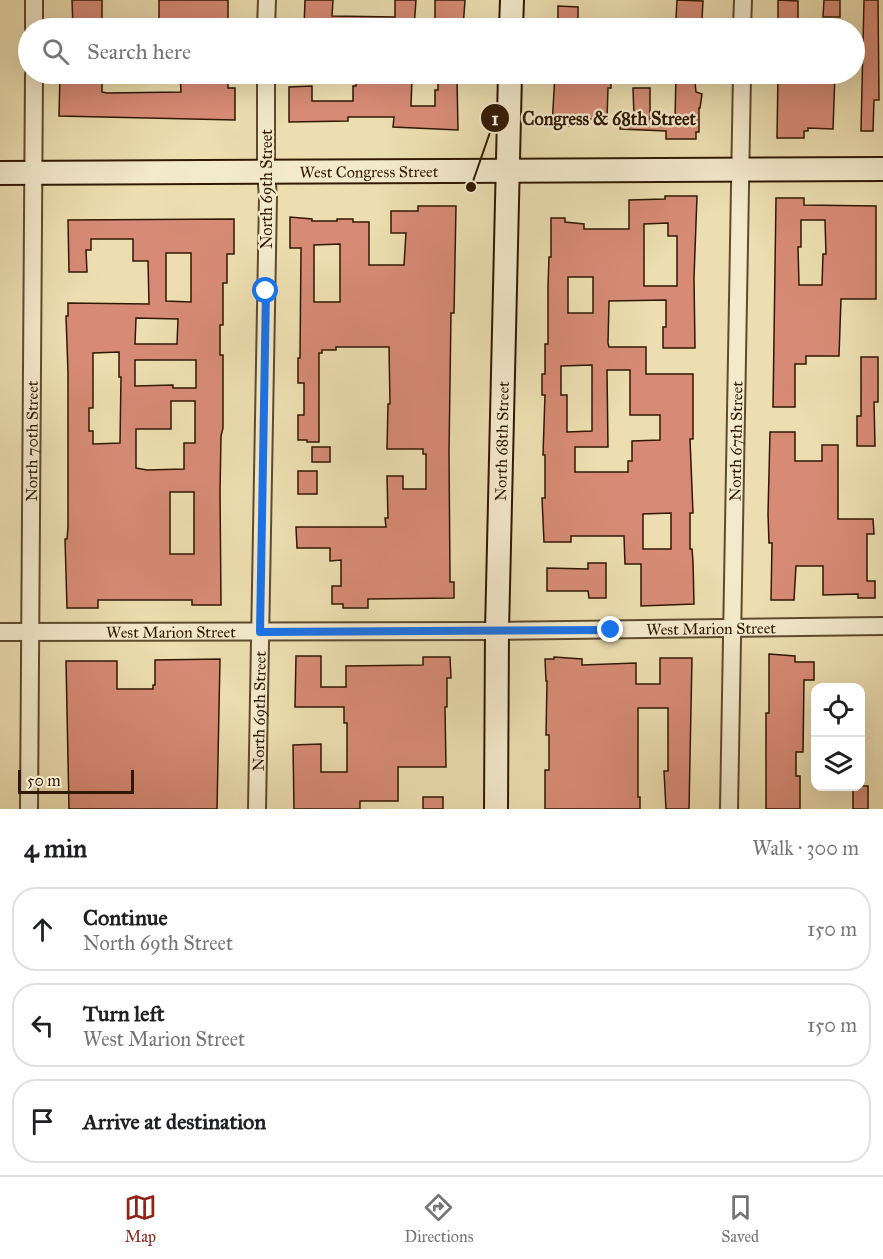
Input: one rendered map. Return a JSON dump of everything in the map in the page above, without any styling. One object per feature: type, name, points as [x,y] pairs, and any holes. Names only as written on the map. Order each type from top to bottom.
[{"type":"street","points":[[34,0],[34,18]]},
{"type":"street","points":[[266,18],[267,0]]},
{"type":"street","points":[[511,18],[512,0]]},
{"type":"street","points":[[742,18],[743,0]]},
{"type":"street","name":"North 70th Street","points":[[29,809],[34,84]]},
{"type":"street","name":"North 69th Street","points":[[257,809],[268,197],[266,84]]},
{"type":"street","name":"North 68th Street","points":[[496,809],[497,632],[510,84]]},
{"type":"street","name":"North 67th Street","points":[[729,809],[742,84]]},
{"type":"street","name":"West Congress Street","points":[[0,173],[883,169]]},
{"type":"street","name":"West Marion Street","points":[[0,632],[497,632],[883,626]]},
{"type":"building","points":[[72,0],[102,0],[102,18],[73,18]]},
{"type":"building","points":[[159,0],[228,0],[228,18],[159,18]]},
{"type":"building","points":[[305,0],[333,0],[332,16],[395,17],[395,0],[416,0],[415,18],[304,18]]},
{"type":"building","points":[[435,0],[465,0],[464,18],[435,18]]},
{"type":"building","points":[[677,0],[703,1],[702,18],[676,18]]},
{"type":"building","points":[[778,0],[798,1],[798,18],[778,18]]},
{"type":"building","points":[[824,0],[840,0],[840,17],[823,17]]},
{"type":"building","points":[[864,0],[878,0],[879,100],[874,100],[873,131],[861,131],[862,84],[865,84]]},
{"type":"building","points":[[558,6],[578,7],[578,18],[558,18]]},
{"type":"building","points":[[60,84],[102,84],[102,92],[107,93],[181,92],[181,84],[228,84],[228,88],[235,88],[235,120],[59,116]]},
{"type":"building","points":[[356,84],[412,84],[411,106],[435,106],[435,90],[438,90],[438,84],[457,84],[458,130],[393,127],[394,117],[348,117],[348,121],[289,122],[289,87],[312,86],[312,101],[353,101],[353,86]]},
{"type":"building","points":[[554,84],[611,84],[611,88],[608,88],[607,119],[586,119],[586,122],[578,122],[578,126],[552,126]]},
{"type":"building","points":[[676,84],[695,84],[696,92],[702,94],[699,108],[699,132],[696,132],[696,139],[666,139],[666,131],[620,129],[620,119],[634,117],[633,88],[650,88],[650,119],[675,119]]},
{"type":"building","points":[[778,84],[835,84],[833,129],[808,128],[808,131],[804,131],[804,138],[777,138]]},
{"type":"building","points":[[665,196],[697,196],[694,278],[695,348],[663,348],[666,300],[609,301],[608,343],[609,347],[646,347],[646,374],[693,374],[693,439],[690,439],[693,513],[690,513],[690,549],[692,549],[693,562],[694,604],[641,606],[641,564],[625,564],[624,536],[571,536],[571,542],[544,542],[542,498],[545,498],[545,455],[543,455],[545,395],[542,395],[542,374],[545,374],[545,344],[548,344],[551,218],[565,218],[565,222],[584,224],[584,229],[629,229],[629,200],[665,199]],"holes":[[[668,223],[668,236],[677,236],[677,286],[644,286],[644,224]],[[568,277],[593,277],[593,313],[568,313]],[[592,365],[592,431],[567,432],[567,395],[561,395],[561,366]],[[607,370],[630,370],[630,415],[660,415],[660,440],[632,441],[632,461],[628,461],[628,472],[575,472],[575,447],[608,447]],[[671,513],[671,549],[643,549],[643,514]]]},
{"type":"building","points":[[776,198],[804,198],[804,205],[876,206],[876,299],[841,299],[839,356],[806,356],[806,364],[795,364],[795,407],[773,407]],"holes":[[[801,220],[825,220],[826,254],[823,254],[822,285],[799,285],[798,247],[801,247]]]},
{"type":"building","points":[[418,206],[456,206],[454,313],[451,313],[449,453],[450,582],[454,582],[454,598],[368,599],[368,608],[343,608],[343,604],[332,604],[332,586],[341,586],[341,560],[330,561],[330,548],[297,548],[296,527],[386,527],[385,518],[388,518],[387,476],[403,476],[403,489],[426,489],[426,454],[423,454],[423,449],[387,449],[388,404],[390,404],[389,347],[336,347],[336,350],[322,350],[322,353],[319,353],[319,442],[298,440],[298,415],[304,415],[304,383],[298,383],[301,248],[290,248],[290,217],[312,219],[312,221],[353,219],[353,222],[369,222],[369,265],[404,265],[406,233],[391,233],[391,211],[418,211]],"holes":[[[340,244],[340,302],[314,302],[314,245]]]},
{"type":"building","points":[[234,219],[234,254],[227,254],[227,283],[223,283],[223,325],[220,325],[220,355],[223,355],[220,492],[221,605],[192,605],[192,600],[98,600],[98,608],[67,608],[65,539],[67,539],[68,527],[66,316],[68,316],[68,303],[149,304],[148,261],[133,261],[133,239],[91,239],[91,250],[86,250],[87,272],[69,272],[68,220]],"holes":[[[166,253],[191,253],[191,302],[166,301]],[[136,318],[178,319],[177,344],[135,344]],[[119,352],[120,443],[93,444],[93,431],[89,431],[89,408],[93,408],[93,353]],[[135,360],[196,360],[196,388],[173,388],[173,385],[135,386]],[[171,401],[195,401],[195,443],[184,443],[184,469],[136,468],[136,429],[171,429]],[[170,492],[194,492],[194,554],[170,554]]]},
{"type":"building","points":[[861,357],[878,357],[878,402],[874,402],[875,446],[857,446],[857,416],[861,416]]},
{"type":"building","points":[[770,432],[795,432],[795,461],[822,461],[822,445],[838,445],[838,519],[873,519],[874,534],[867,534],[867,581],[875,581],[875,598],[858,598],[858,594],[823,595],[823,566],[796,566],[794,600],[771,600],[772,543],[769,543],[768,514]]},
{"type":"building","points":[[312,447],[330,447],[330,462],[312,462]]},
{"type":"building","points":[[298,471],[317,471],[317,494],[298,494]]},
{"type":"building","points":[[588,563],[606,563],[606,598],[589,598],[588,591],[547,591],[547,568],[588,569]]},
{"type":"building","points":[[769,654],[795,656],[795,662],[814,662],[814,680],[804,680],[803,752],[796,752],[796,776],[800,776],[800,809],[766,809],[766,713],[769,713]]},
{"type":"building","points":[[296,656],[321,656],[321,687],[346,687],[346,666],[423,665],[423,657],[450,657],[451,678],[447,678],[447,707],[445,707],[446,767],[398,767],[398,801],[360,801],[360,809],[294,809],[293,745],[321,744],[321,772],[347,772],[347,723],[344,723],[344,707],[295,707]]},
{"type":"building","points":[[554,657],[582,659],[582,665],[636,663],[636,684],[660,684],[660,658],[692,658],[689,809],[666,809],[664,771],[668,771],[668,708],[638,708],[640,809],[545,809],[545,770],[549,770],[549,735],[546,735],[545,659],[554,659]]},
{"type":"building","points":[[220,659],[217,809],[69,809],[66,661],[117,661],[117,689],[153,689],[155,660]]},
{"type":"building","points":[[865,786],[868,786],[868,809],[853,809],[853,791],[865,791]]},
{"type":"building","points":[[423,797],[443,797],[443,809],[423,809]]},
{"type":"place","name":"Congress & 68th Street","points":[[471,187]]},
{"type":"route","points":[[266,291],[260,632],[611,630]]}]
